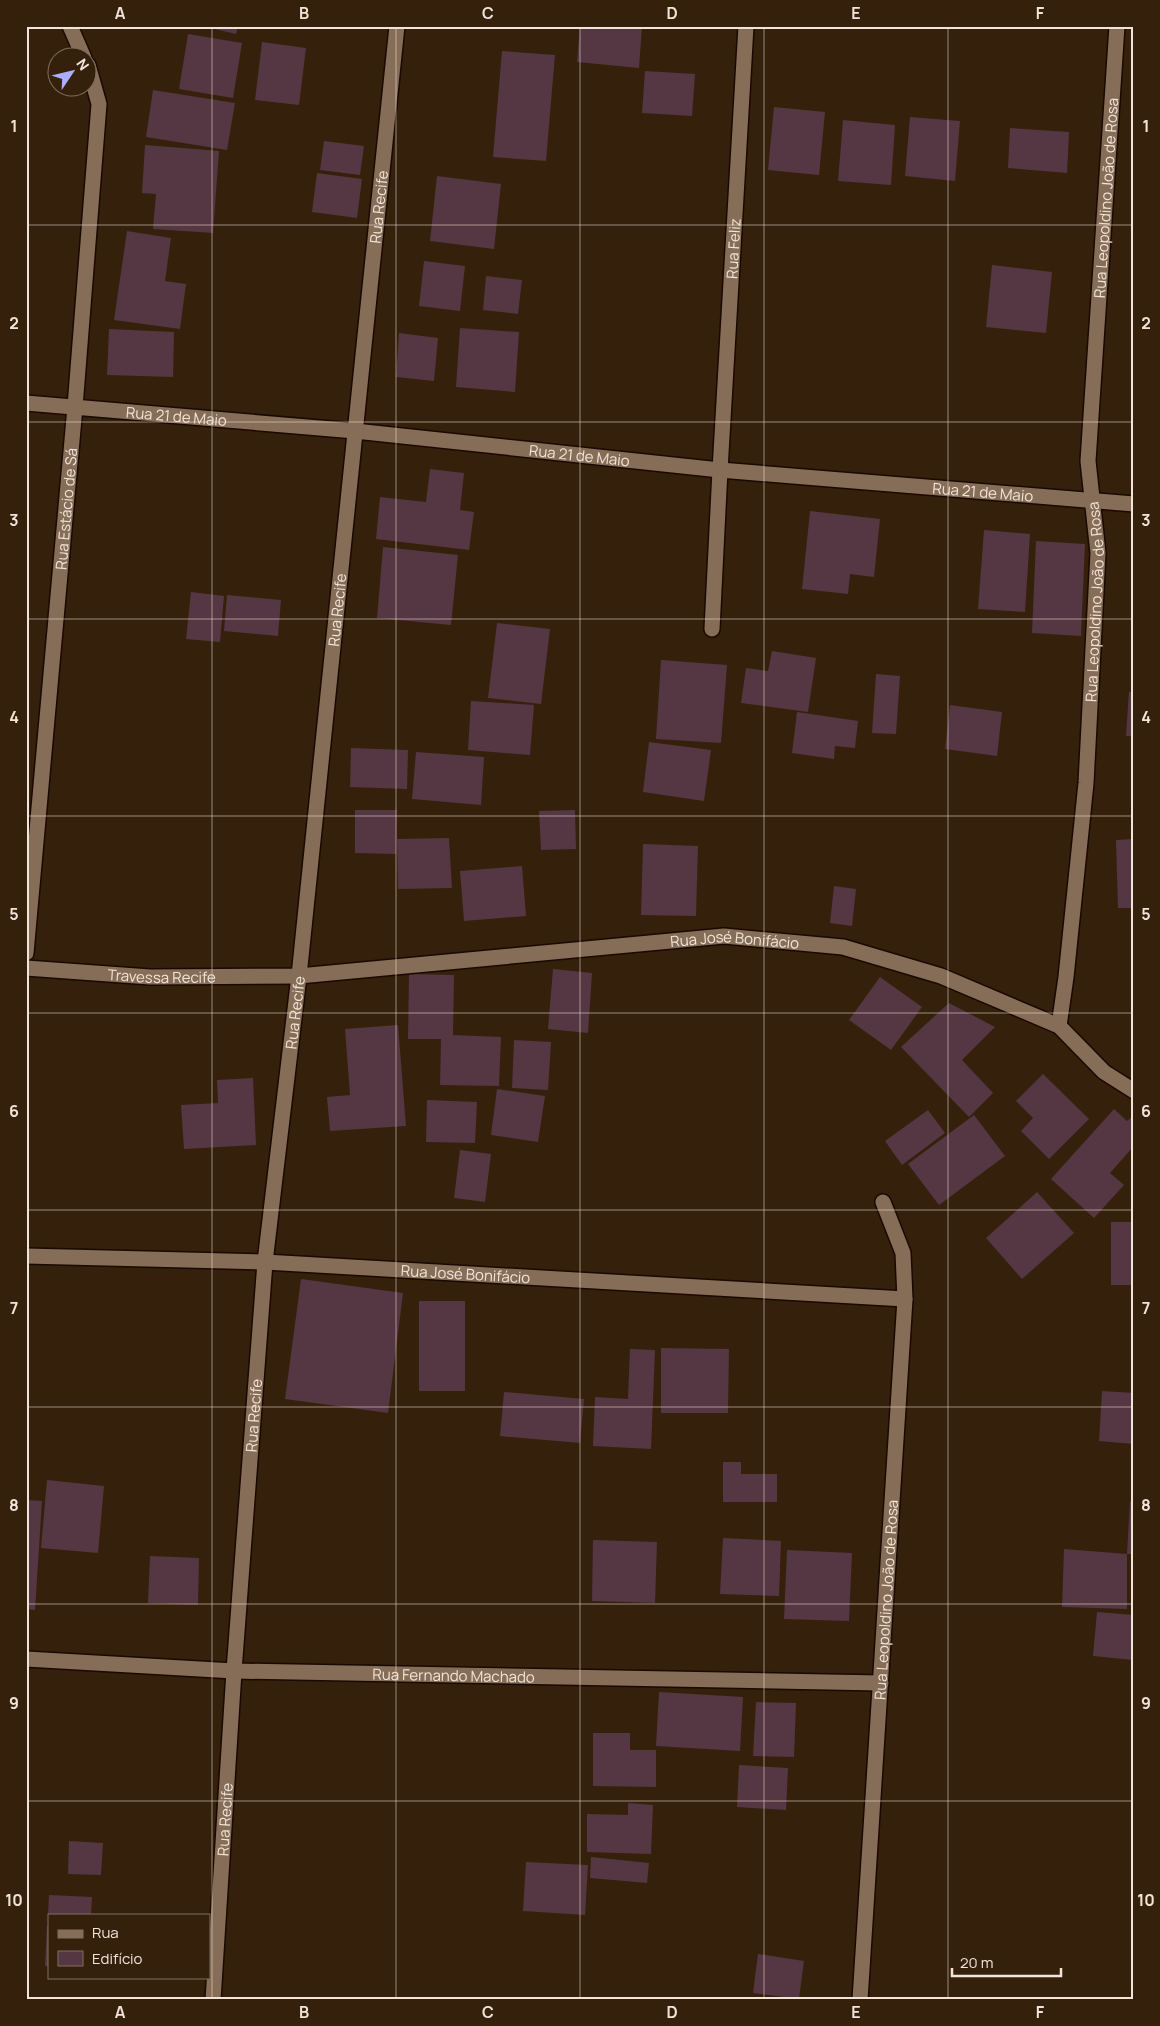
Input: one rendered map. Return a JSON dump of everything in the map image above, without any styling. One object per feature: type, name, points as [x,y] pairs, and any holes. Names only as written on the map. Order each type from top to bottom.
[{"type":"street","points":[[70,26],[80,48]]},
{"type":"street","name":"Rua Recife","points":[[213,2000],[234,1671],[265,1262],[299,976],[398,26]]},
{"type":"street","name":"Rua Feliz","points":[[712,629],[746,26]]},
{"type":"street","name":"Rua Leopoldino João de Rosa","points":[[1059,1026],[1066,977],[1086,783],[1098,553],[1088,461],[1117,26]]},
{"type":"street","name":"Rua Estácio de Sá","points":[[26,953],[75,407],[99,104],[97,98]]},
{"type":"street","name":"Rua 21 de Maio","points":[[26,403],[355,431],[720,470],[1134,504]]},
{"type":"street","name":"Rua José Bonifácio","points":[[299,976],[724,936],[843,947],[941,976],[1059,1026],[1104,1072],[1134,1092]]},
{"type":"street","name":"Travessa Recife","points":[[26,968],[150,977],[299,976]]},
{"type":"street","name":"Rua Leopoldino João de Rosa","points":[[860,2000],[905,1299],[903,1252],[883,1202]]},
{"type":"street","name":"Rua José Bonifácio","points":[[26,1256],[265,1262],[905,1299]]},
{"type":"street","name":"Rua Fernando Machado","points":[[26,1659],[234,1671],[881,1683]]},
{"type":"building","points":[[202,26],[238,26],[236,34]]},
{"type":"building","points":[[580,26],[642,26],[639,68],[577,62]]},
{"type":"building","points":[[188,34],[242,43],[233,98],[179,89]]},
{"type":"building","points":[[262,42],[306,48],[299,105],[255,100]]},
{"type":"building","points":[[502,51],[555,55],[546,161],[493,157]]},
{"type":"building","points":[[645,71],[695,74],[692,116],[642,113]]},
{"type":"building","points":[[153,90],[235,103],[227,150],[146,137]]},
{"type":"building","points":[[774,107],[825,112],[819,175],[768,170]]},
{"type":"building","points":[[910,117],[960,121],[955,181],[905,176]]},
{"type":"building","points":[[843,120],[895,125],[891,185],[838,181]]},
{"type":"building","points":[[1010,128],[1069,132],[1067,173],[1008,168]]},
{"type":"building","points":[[324,141],[364,146],[360,175],[320,170]]},
{"type":"building","points":[[145,145],[219,151],[213,233],[153,229],[156,194],[142,193]]},
{"type":"building","points":[[317,173],[362,179],[357,218],[312,212]]},
{"type":"building","points":[[437,176],[501,184],[494,249],[430,241]]},
{"type":"building","points":[[127,231],[171,238],[165,281],[186,284],[180,329],[114,320]]},
{"type":"building","points":[[424,261],[465,266],[460,311],[419,306]]},
{"type":"building","points":[[992,265],[1052,272],[1046,333],[986,327]]},
{"type":"building","points":[[486,276],[522,280],[518,314],[483,310]]},
{"type":"building","points":[[460,328],[519,332],[515,392],[456,387]]},
{"type":"building","points":[[109,329],[174,332],[173,377],[107,375]]},
{"type":"building","points":[[399,333],[438,338],[434,381],[396,377]]},
{"type":"building","points":[[430,469],[464,473],[460,510],[474,512],[469,550],[376,539],[380,497],[426,502]]},
{"type":"building","points":[[810,511],[880,519],[874,577],[850,574],[848,594],[802,589]]},
{"type":"building","points":[[984,530],[1030,534],[1025,612],[978,609]]},
{"type":"building","points":[[1036,541],[1085,544],[1081,636],[1032,633]]},
{"type":"building","points":[[383,547],[458,555],[451,625],[377,618]]},
{"type":"building","points":[[191,592],[224,596],[220,642],[186,639]]},
{"type":"building","points":[[227,595],[281,600],[278,636],[224,631]]},
{"type":"building","points":[[497,623],[550,629],[541,704],[488,698]]},
{"type":"building","points":[[772,651],[816,658],[808,712],[741,703],[746,668],[768,671]]},
{"type":"building","points":[[661,660],[727,665],[721,743],[656,739]]},
{"type":"building","points":[[876,674],[900,676],[896,734],[872,733]]},
{"type":"building","points":[[1129,692],[1134,692],[1134,736],[1126,736]]},
{"type":"building","points":[[471,701],[534,705],[530,755],[468,750]]},
{"type":"building","points":[[950,705],[1002,712],[997,756],[945,749]]},
{"type":"building","points":[[797,712],[858,721],[855,748],[835,746],[834,759],[792,753]]},
{"type":"building","points":[[649,742],[711,750],[704,801],[643,792]]},
{"type":"building","points":[[351,748],[408,750],[407,789],[350,787]]},
{"type":"building","points":[[416,752],[484,757],[481,805],[412,799]]},
{"type":"building","points":[[355,810],[397,810],[396,854],[355,853]]},
{"type":"building","points":[[575,810],[576,849],[541,850],[539,811]]},
{"type":"building","points":[[449,838],[452,888],[398,889],[397,839]]},
{"type":"building","points":[[1134,839],[1134,908],[1118,908],[1116,840]]},
{"type":"building","points":[[643,844],[698,846],[696,916],[641,915]]},
{"type":"building","points":[[522,866],[526,916],[464,921],[460,871]]},
{"type":"building","points":[[834,886],[856,889],[852,926],[830,923]]},
{"type":"building","points":[[553,969],[592,973],[588,1033],[548,1029]]},
{"type":"building","points":[[409,974],[454,975],[453,1035],[501,1037],[499,1086],[440,1085],[441,1039],[408,1039]]},
{"type":"building","points":[[880,977],[922,1007],[891,1050],[849,1020]]},
{"type":"building","points":[[949,1003],[995,1027],[962,1060],[993,1093],[969,1117],[901,1047]]},
{"type":"building","points":[[398,1025],[406,1126],[330,1131],[327,1097],[350,1095],[345,1029]]},
{"type":"building","points":[[514,1040],[551,1042],[548,1090],[512,1088]]},
{"type":"building","points":[[1043,1074],[1089,1119],[1049,1159],[1021,1131],[1033,1118],[1016,1101]]},
{"type":"building","points":[[253,1078],[256,1145],[184,1149],[181,1105],[218,1103],[217,1080]]},
{"type":"building","points":[[497,1089],[545,1096],[538,1142],[491,1135]]},
{"type":"building","points":[[427,1100],[477,1102],[475,1143],[426,1142]]},
{"type":"building","points":[[1114,1109],[1127,1121],[1134,1115],[1134,1146],[1110,1173],[1124,1185],[1094,1218],[1051,1179]]},
{"type":"building","points":[[928,1110],[945,1133],[902,1165],[885,1141]]},
{"type":"building","points":[[974,1115],[1005,1156],[939,1205],[908,1164]]},
{"type":"building","points":[[460,1150],[491,1154],[485,1202],[454,1198]]},
{"type":"building","points":[[1037,1192],[1074,1233],[1022,1279],[986,1238]]},
{"type":"building","points":[[1111,1222],[1134,1222],[1134,1285],[1111,1285]]},
{"type":"building","points":[[301,1279],[403,1293],[388,1413],[285,1399]]},
{"type":"building","points":[[419,1301],[465,1301],[465,1391],[419,1391]]},
{"type":"building","points":[[661,1348],[729,1349],[728,1413],[661,1413]]},
{"type":"building","points":[[630,1349],[655,1350],[651,1449],[593,1446],[595,1397],[628,1399]]},
{"type":"building","points":[[1102,1391],[1134,1393],[1134,1444],[1099,1441]]},
{"type":"building","points":[[504,1392],[584,1399],[580,1443],[500,1436]]},
{"type":"building","points":[[723,1462],[741,1462],[741,1474],[777,1474],[777,1502],[723,1502]]},
{"type":"building","points":[[47,1480],[104,1486],[98,1553],[41,1548]]},
{"type":"building","points":[[26,1500],[42,1501],[35,1610],[26,1609]]},
{"type":"building","points":[[1130,1501],[1134,1501],[1134,1554],[1127,1554]]},
{"type":"building","points":[[723,1538],[781,1541],[779,1596],[720,1594]]},
{"type":"building","points":[[593,1540],[657,1542],[655,1603],[592,1601]]},
{"type":"building","points":[[1064,1549],[1127,1554],[1127,1609],[1062,1607]]},
{"type":"building","points":[[787,1550],[852,1553],[849,1621],[784,1619]]},
{"type":"building","points":[[150,1556],[199,1558],[198,1605],[148,1603]]},
{"type":"building","points":[[1097,1612],[1134,1615],[1133,1660],[1093,1656]]},
{"type":"building","points":[[659,1692],[743,1697],[740,1751],[656,1746]]},
{"type":"building","points":[[756,1702],[796,1703],[794,1757],[753,1756]]},
{"type":"building","points":[[593,1733],[630,1733],[630,1750],[656,1750],[656,1787],[593,1786]]},
{"type":"building","points":[[739,1765],[788,1768],[786,1810],[737,1807]]},
{"type":"building","points":[[628,1803],[653,1805],[651,1854],[587,1852],[587,1814],[628,1815]]},
{"type":"building","points":[[69,1841],[103,1843],[101,1875],[68,1874]]},
{"type":"building","points":[[591,1857],[649,1863],[647,1883],[590,1878]]},
{"type":"building","points":[[526,1862],[588,1865],[585,1915],[523,1911]]},
{"type":"building","points":[[49,1895],[92,1897],[91,1914],[48,1914]]},
{"type":"building","points":[[47,1926],[48,1926],[48,1966],[45,1966]]},
{"type":"building","points":[[758,1954],[804,1961],[799,1999],[753,1993]]}]
